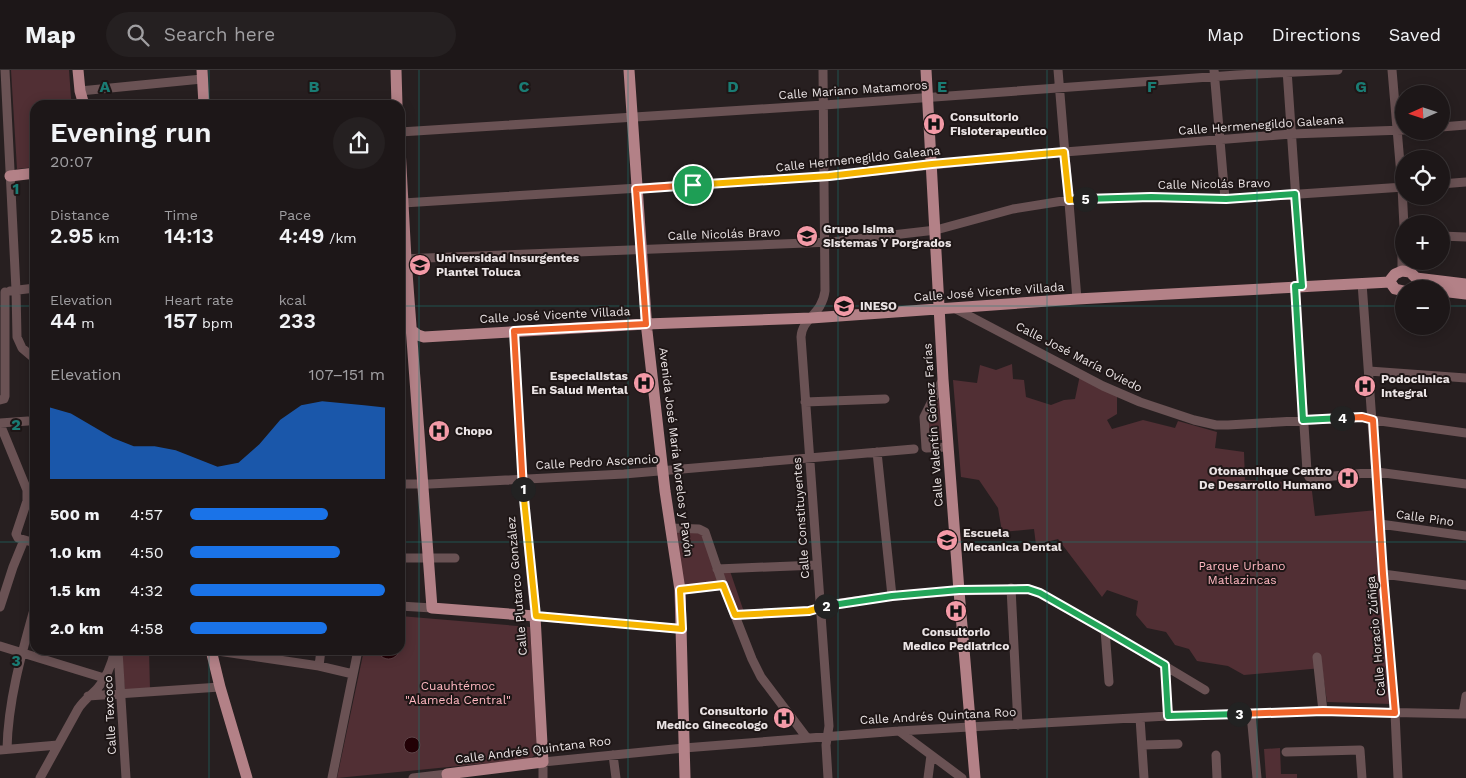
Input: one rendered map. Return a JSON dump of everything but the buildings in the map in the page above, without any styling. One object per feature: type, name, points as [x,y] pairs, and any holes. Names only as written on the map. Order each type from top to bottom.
[{"type":"main road","points":[[78,70],[83,100]]},
{"type":"main road","points":[[396,70],[398,100]]},
{"type":"main road","name":"Avenida José María Morelos y Pavón","points":[[629,70],[646,324],[670,528],[680,590],[685,778]]},
{"type":"main road","name":"Calle Valentín Gómez Farías","points":[[926,70],[943,379],[975,778]]},
{"type":"main road","points":[[202,75],[204,100]]},
{"type":"main road","points":[[10,176],[30,174]]},
{"type":"main road","points":[[405,273],[413,331],[432,608],[536,616]]},
{"type":"main road","points":[[1395,289],[1390,282],[1396,274],[1412,278],[1466,284]]},
{"type":"main road","name":"Calle José Vicente Villada","points":[[413,331],[418,336],[424,337],[646,324],[811,318],[1077,299],[1390,282]]},
{"type":"main road","points":[[1450,292],[1466,294]]},
{"type":"main road","points":[[405,325],[413,331]]},
{"type":"main road","name":"Calle Plutarco González","points":[[536,616],[543,762]]},
{"type":"main road","points":[[212,655],[247,778]]},
{"type":"main road","name":"Calle Andrés Quintana Roo","points":[[451,776],[543,762]]},
{"type":"street","points":[[5,70],[17,340],[22,348],[30,355]]},
{"type":"street","name":"Calle Constituyentes","points":[[823,70],[824,298],[820,308],[805,324],[801,332],[829,726],[826,736],[828,778]]},
{"type":"street","points":[[1058,70],[1077,299]]},
{"type":"street","name":"Calle Mariano Matamoros","points":[[405,132],[824,105],[1059,88],[1215,74],[1338,70]]},
{"type":"street","points":[[1392,70],[1395,92]]},
{"type":"street","points":[[1287,71],[1295,194],[1303,420],[1309,477],[1377,472],[1466,484]]},
{"type":"street","points":[[1215,74],[1226,199]]},
{"type":"street","points":[[80,91],[202,75]]},
{"type":"street","points":[[1450,126],[1466,125]]},
{"type":"street","name":"Calle Hermenegildo Galeana","points":[[405,203],[824,177],[932,164],[1220,139],[1395,130]]},
{"type":"street","points":[[1450,183],[1466,182]]},
{"type":"street","name":"Calle Nicolás Bravo","points":[[405,259],[825,243],[936,230],[1013,209],[1069,200],[1151,197],[1226,199],[1395,188]]},
{"type":"street","points":[[1450,236],[1466,237]]},
{"type":"street","name":"Calle Horacio Zúñiga","points":[[1362,283],[1395,713],[1398,778]]},
{"type":"street","points":[[0,400],[4,399],[5,396],[2,292],[30,289]]},
{"type":"street","name":"Calle José María Oviedo","points":[[956,309],[1103,386],[1140,402],[1203,423],[1228,425],[1362,417],[1466,433]]},
{"type":"street","name":"Calle Plutarco González","points":[[514,331],[522,479],[536,616]]},
{"type":"street","points":[[1369,371],[1466,378]]},
{"type":"street","points":[[943,379],[924,417],[926,448],[948,447]]},
{"type":"street","points":[[805,402],[885,399]]},
{"type":"street","points":[[28,421],[0,424],[27,490],[27,500],[16,534],[21,539],[30,542]]},
{"type":"street","name":"Calle Pedro Ascencio","points":[[405,484],[663,471],[914,449]]},
{"type":"street","points":[[877,452],[892,596]]},
{"type":"street","name":"Calle Pino","points":[[1380,524],[1466,536]]},
{"type":"street","points":[[670,528],[699,528],[704,531],[749,653],[761,677],[807,738]]},
{"type":"street","points":[[0,607],[21,539]]},
{"type":"street","points":[[405,558],[455,558]]},
{"type":"street","points":[[718,570],[817,564]]},
{"type":"street","points":[[1383,574],[1466,585]]},
{"type":"street","points":[[680,590],[723,585]]},
{"type":"street","points":[[1011,588],[1018,725]]},
{"type":"street","points":[[735,615],[803,612],[833,604],[959,590],[1028,589],[1040,593],[1105,630],[1205,690]]},
{"type":"street","points":[[405,606],[432,608]]},
{"type":"street","points":[[536,616],[682,629]]},
{"type":"street","points":[[30,624],[22,652],[4,749],[58,745]]},
{"type":"street","points":[[1105,630],[1109,682]]},
{"type":"street","points":[[0,646],[30,655]]},
{"type":"street","points":[[31,655],[104,678]]},
{"type":"street","points":[[40,778],[78,709],[104,678],[114,655]]},
{"type":"street","name":"Calle Texcoco","points":[[117,655],[121,693],[126,778]]},
{"type":"street","points":[[262,655],[353,674]]},
{"type":"street","points":[[319,666],[320,655]]},
{"type":"street","points":[[332,778],[357,655]]},
{"type":"street","points":[[1318,657],[1323,711]]},
{"type":"street","points":[[1165,665],[1168,716]]},
{"type":"street","points":[[88,696],[220,687]]},
{"type":"street","points":[[1465,714],[1466,696]]},
{"type":"street","name":"Calle Andrés Quintana Roo","points":[[543,762],[826,736],[1168,716],[1323,711],[1465,714]]},
{"type":"street","points":[[1251,714],[1257,778]]},
{"type":"street","points":[[1140,718],[1144,778]]},
{"type":"street","points":[[899,731],[962,778]]},
{"type":"street","points":[[1143,745],[1178,744]]},
{"type":"street","points":[[1286,752],[1360,750],[1362,778]]},
{"type":"street","points":[[613,755],[616,778]]},
{"type":"street","points":[[928,778],[931,755]]},
{"type":"street","points":[[1216,755],[1217,778]]},
{"type":"street","name":"Calle Plutarco González","points":[[543,762],[543,778]]},
{"type":"street","name":"Calle Andrés Quintana Roo","points":[[413,778],[451,776]]},
{"type":"green space","points":[[11,70],[69,70],[72,100],[30,100],[30,168],[17,169]]},
{"type":"green space","name":"Parque Urbano Matlazincas","points":[[1012,364],[1013,379],[1024,380],[1026,397],[1051,405],[1064,400],[1075,399],[1080,375],[1117,394],[1117,414],[1107,420],[1112,429],[1143,420],[1175,428],[1178,421],[1217,432],[1215,448],[1244,452],[1245,480],[1311,483],[1315,516],[1377,510],[1391,704],[1327,702],[1322,668],[1244,675],[1228,666],[1197,661],[1189,649],[1175,645],[1166,632],[1147,628],[1136,615],[1138,601],[1107,590],[1102,597],[1058,539],[1036,545],[1034,529],[1002,532],[998,508],[979,480],[961,477],[953,380],[977,383],[980,365],[996,370]]},
{"type":"green space","points":[[940,397],[942,440],[930,441],[928,417]]},
{"type":"green space","points":[[675,531],[702,531],[720,583],[684,587]]},
{"type":"green space","points":[[730,571],[744,612],[737,612],[722,572]]},
{"type":"green space","name":"Cuauhtémoc \"Alameda Central\"","points":[[405,616],[530,627],[537,753],[530,759],[337,778],[363,655],[405,655]]},
{"type":"green space","points":[[121,655],[149,655],[150,690],[125,691]]},
{"type":"green space","points":[[1280,748],[1281,774],[1297,774],[1297,778],[1266,778],[1264,749]]},
{"type":"shaded area","points":[[380,655],[397,655],[388,659]]},
{"type":"shaded area","points":[[409,737],[415,737],[420,742],[418,751],[409,753],[404,748],[404,742]]},
{"type":"place","name":"Consultorio Fisioterapeutico","points":[[934,124]]},
{"type":"place","name":"Grupo Isima Sistemas Y Porgrados","points":[[807,236]]},
{"type":"place","name":"Universidad Insurgentes Plantel Toluca","points":[[420,265]]},
{"type":"place","name":"INESO","points":[[844,306]]},
{"type":"place","name":"Especialistas En Salud Mental","points":[[644,383]]},
{"type":"place","name":"Podoclinica Integral","points":[[1365,386]]},
{"type":"place","name":"Chopo","points":[[439,431]]},
{"type":"place","name":"Otonamihque Centro De Desarrollo Humano","points":[[1348,478]]},
{"type":"place","name":"Escuela Mecanica Dental","points":[[947,540]]},
{"type":"place","name":"Consultorio Medico Pediatrico","points":[[956,611]]},
{"type":"place","name":"Consultorio Medico Ginecologo","points":[[784,718]]},
{"type":"route","points":[[1064,152],[1069,200],[1151,197],[1226,199],[1295,194],[1302,286],[1295,286],[1303,420],[1362,417],[1373,420],[1383,574],[1395,713],[1323,711],[1168,716],[1165,665],[1040,593],[1028,589],[959,590],[833,604],[809,611],[735,615],[723,585],[680,590],[682,629],[536,616],[522,479],[514,331],[646,324],[636,189],[693,185],[829,176],[1064,152]]}]
